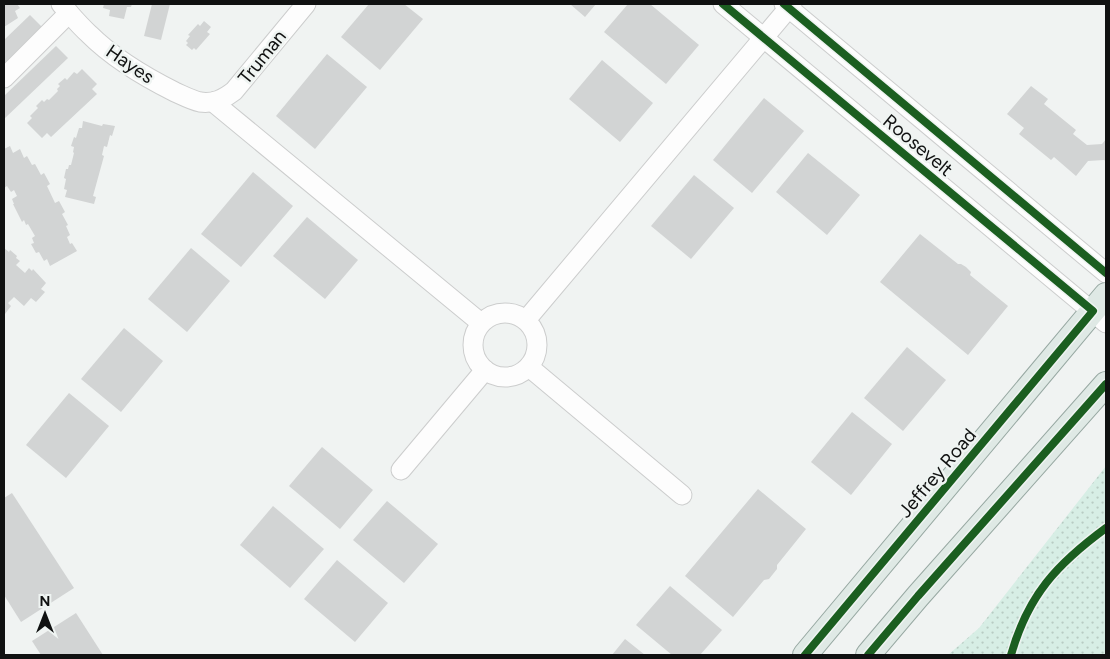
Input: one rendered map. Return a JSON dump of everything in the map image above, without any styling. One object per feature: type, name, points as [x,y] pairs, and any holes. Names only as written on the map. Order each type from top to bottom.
[{"type":"main road","name":"Jeffrey Road","points":[[805,655],[1102,310]]},
{"type":"main road","points":[[868,655],[1106,384]]},
{"type":"street","name":"Truman","points":[[213,102],[224,99],[234,91],[306,4]]},
{"type":"street","name":"Roosevelt","points":[[723,4],[1102,310]]},
{"type":"street","points":[[526,320],[764,38],[788,5]]},
{"type":"street","name":"Roosevelt","points":[[788,5],[1106,273]]},
{"type":"street","name":"Hayes","points":[[65,8],[90,36],[125,63],[164,87],[199,102],[213,102]]},
{"type":"street","points":[[4,78],[65,8]]},
{"type":"street","points":[[213,102],[481,323]]},
{"type":"street","points":[[503,313],[511,313],[526,320],[536,334],[538,343],[534,360],[529,367],[516,376],[508,377],[492,375],[485,370],[472,348],[476,330],[481,323],[495,314],[503,313]]},
{"type":"street","points":[[529,367],[682,495]]},
{"type":"street","points":[[401,470],[485,370]]},
{"type":"green space","points":[[1106,466],[1106,655],[948,655],[979,628]]},
{"type":"building","points":[[4,4],[17,4],[20,8],[15,11],[18,18],[4,27]]},
{"type":"building","points":[[104,4],[132,4],[131,7],[127,7],[124,19],[109,16],[110,10],[103,8]]},
{"type":"building","points":[[152,4],[170,4],[161,40],[144,36]]},
{"type":"building","points":[[369,4],[404,4],[423,19],[380,70],[341,37]]},
{"type":"building","points":[[570,4],[596,4],[585,17]]},
{"type":"building","points":[[628,4],[650,4],[699,45],[666,84],[604,32]]},
{"type":"building","points":[[30,15],[43,28],[4,65],[4,40]]},
{"type":"building","points":[[204,21],[211,27],[207,32],[210,34],[196,50],[194,48],[192,50],[186,45],[188,43],[186,41],[190,36],[188,35],[198,24],[200,26]]},
{"type":"building","points":[[56,46],[68,58],[4,119],[4,96]]},
{"type":"building","points":[[327,54],[367,87],[315,149],[276,116]]},
{"type":"building","points":[[602,60],[653,103],[620,142],[569,99]]},
{"type":"building","points":[[82,69],[97,84],[92,89],[97,94],[51,137],[47,133],[42,138],[27,123],[32,118],[30,116],[38,108],[36,106],[42,100],[44,102],[47,99],[49,100],[58,91],[57,89],[60,86],[58,84],[65,78],[67,80],[74,72],[77,74]]},
{"type":"building","points":[[1031,86],[1048,99],[1044,104],[1076,130],[1073,134],[1087,145],[1102,144],[1106,139],[1106,161],[1088,161],[1076,176],[1054,157],[1051,160],[1019,134],[1024,128],[1007,114]]},
{"type":"building","points":[[764,98],[804,131],[752,193],[713,160]]},
{"type":"building","points":[[83,121],[102,126],[103,124],[115,126],[107,147],[104,146],[102,155],[104,156],[93,196],[96,197],[94,204],[65,197],[67,190],[64,189],[66,179],[64,178],[66,169],[71,165],[74,153],[74,147],[71,146],[79,128],[82,128]]},
{"type":"building","points":[[10,146],[13,153],[20,149],[24,158],[27,156],[32,165],[35,164],[41,175],[44,173],[50,184],[47,186],[55,203],[59,201],[65,212],[62,214],[68,225],[66,226],[70,235],[67,237],[70,244],[72,243],[77,251],[50,266],[47,259],[44,261],[31,244],[34,243],[32,238],[35,236],[28,224],[26,225],[24,220],[22,222],[13,204],[12,199],[17,196],[14,190],[11,192],[7,186],[4,188],[4,149]]},
{"type":"building","points":[[808,153],[860,195],[827,235],[776,192]]},
{"type":"building","points":[[253,172],[293,206],[241,267],[201,234]]},
{"type":"building","points":[[694,175],[734,208],[691,259],[651,226]]},
{"type":"building","points":[[307,217],[358,260],[325,299],[273,256]]},
{"type":"building","points":[[920,234],[958,264],[966,267],[971,272],[970,275],[1008,306],[968,355],[880,282]]},
{"type":"building","points":[[4,248],[17,256],[16,258],[20,261],[16,265],[25,273],[29,268],[32,271],[33,269],[46,283],[41,289],[45,292],[36,302],[31,298],[24,306],[14,297],[8,303],[11,306],[5,314],[4,313]]},
{"type":"building","points":[[191,248],[230,281],[187,332],[148,299]]},
{"type":"building","points":[[124,328],[163,361],[121,412],[81,379]]},
{"type":"building","points":[[907,347],[946,380],[903,431],[864,398]]},
{"type":"building","points":[[69,393],[109,426],[66,478],[26,445]]},
{"type":"building","points":[[852,412],[892,444],[851,495],[811,462]]},
{"type":"building","points":[[322,447],[373,490],[340,529],[289,486]]},
{"type":"building","points":[[758,489],[806,529],[777,565],[777,569],[769,579],[764,580],[733,617],[685,576]]},
{"type":"building","points":[[12,493],[74,588],[21,622],[4,595],[4,498]]},
{"type":"building","points":[[387,501],[438,544],[404,583],[353,540]]},
{"type":"building","points":[[273,506],[324,549],[290,588],[240,545]]},
{"type":"building","points":[[337,560],[388,603],[355,642],[304,599]]},
{"type":"building","points":[[670,586],[722,630],[700,655],[672,655],[636,625]]},
{"type":"building","points":[[76,613],[103,655],[41,655],[32,641]]},
{"type":"building","points":[[625,639],[645,655],[612,655]]},
{"type":"cycle path","points":[[723,4],[1093,311],[805,655]]},
{"type":"cycle path","points":[[784,4],[1106,273]]},
{"type":"cycle path","points":[[868,655],[1106,384]]},
{"type":"cycle path","points":[[1011,655],[1026,615],[1046,582],[1073,555],[1106,528]]}]
